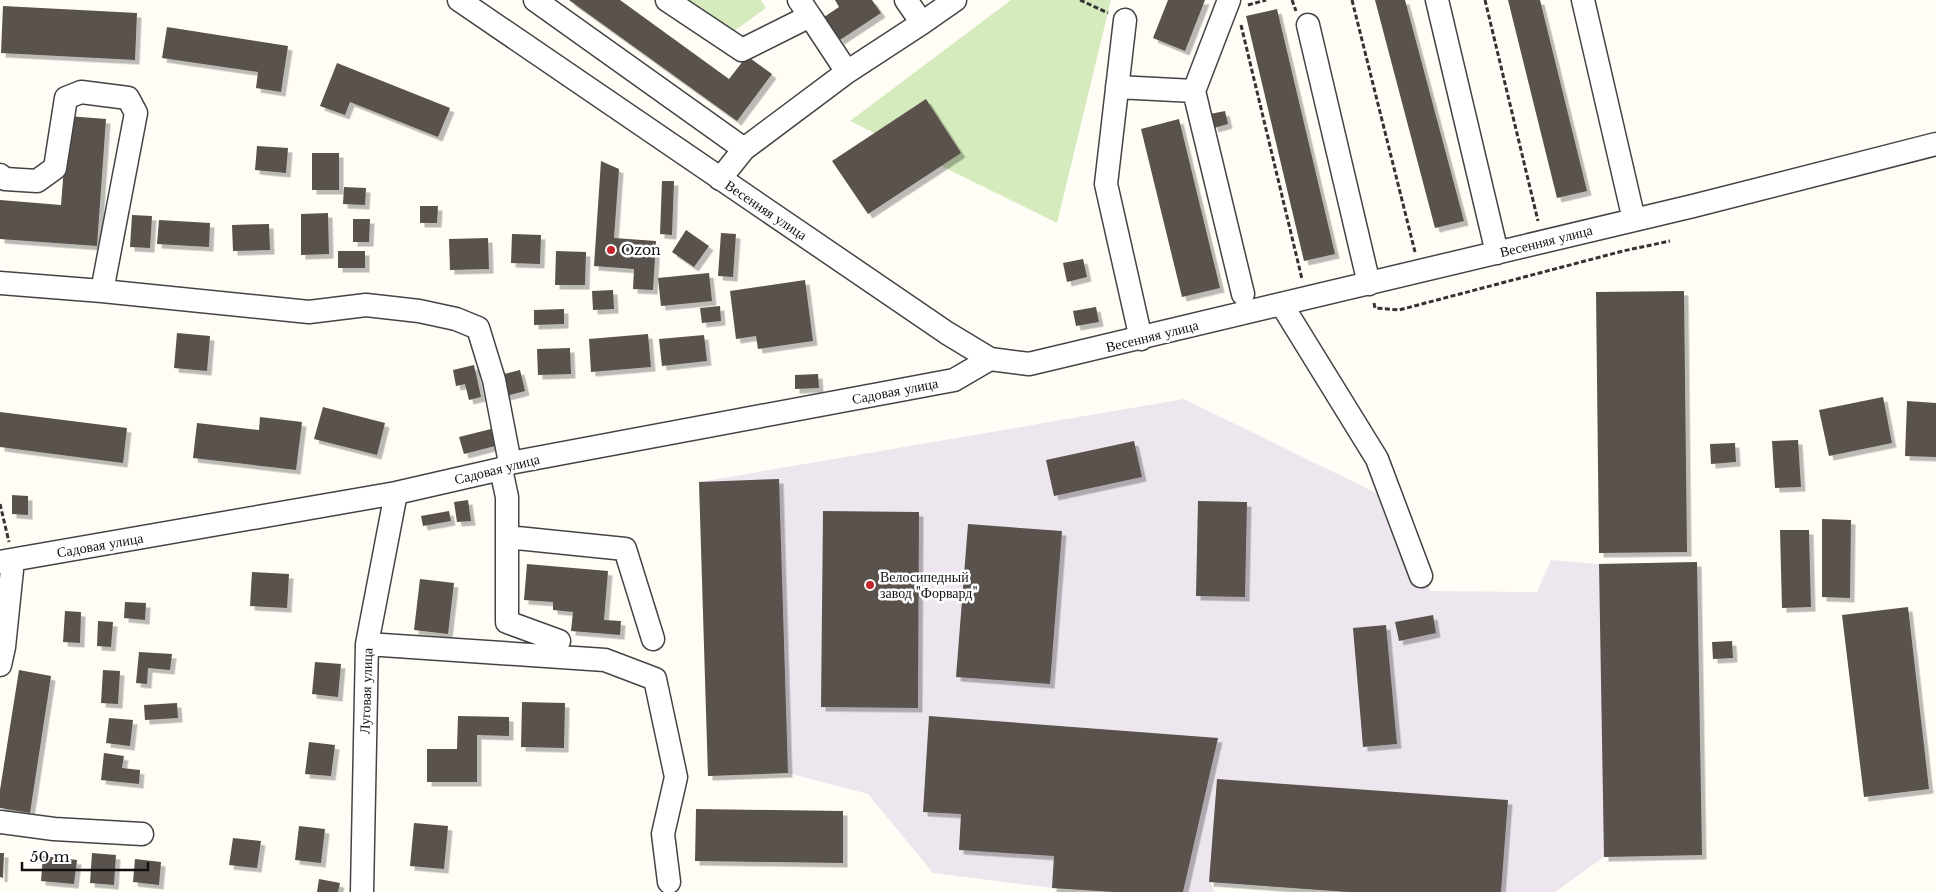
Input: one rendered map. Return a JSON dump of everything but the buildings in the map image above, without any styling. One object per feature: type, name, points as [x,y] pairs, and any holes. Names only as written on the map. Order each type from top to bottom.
[{"type":"street","name":"Весенняя улица","points":[[459,0],[947,333],[990,359],[1029,364],[1141,339],[1634,220],[1936,144]]},
{"type":"street","points":[[535,0],[744,149]]},
{"type":"street","points":[[667,0],[742,50],[805,8],[847,72]]},
{"type":"street","points":[[906,0],[922,23]]},
{"type":"street","points":[[720,179],[744,149],[847,72],[955,0]]},
{"type":"street","points":[[1437,0],[1497,253]]},
{"type":"street","points":[[1583,0],[1634,220]]},
{"type":"street","points":[[1234,8],[1194,91],[1242,294]]},
{"type":"street","points":[[1125,20],[1106,184],[1141,339]]},
{"type":"street","points":[[1308,25],[1369,284]]},
{"type":"street","points":[[1117,87],[1194,91]]},
{"type":"street","points":[[0,175],[5,180],[38,182],[55,168],[66,98],[80,92],[128,98],[136,113],[102,291]]},
{"type":"street","points":[[0,283],[102,291],[309,312],[366,305],[419,311],[456,319],[478,328],[494,380],[506,466],[506,622],[559,641]]},
{"type":"street","points":[[1282,305],[1377,460],[1421,576]]},
{"type":"street","name":"Садовая улица","points":[[6,561],[396,492],[506,466],[954,380],[990,359]]},
{"type":"street","name":"Луговая улица","points":[[362,892],[367,644],[396,492]]},
{"type":"street","points":[[507,537],[625,549],[653,639]]},
{"type":"street","points":[[0,665],[4,647],[6,561]]},
{"type":"street","points":[[367,644],[605,660],[655,679],[676,777],[663,834],[669,882]]},
{"type":"street","points":[[0,822],[142,834]]},
{"type":"path","points":[[1080,0],[1125,20]]},
{"type":"path","points":[[1352,0],[1415,252]]},
{"type":"path","points":[[1485,0],[1538,221]]},
{"type":"path","points":[[1234,8],[1302,280]]},
{"type":"path","points":[[1369,284],[1375,308],[1399,310],[1623,251],[1670,241]]},
{"type":"path","points":[[0,504],[6,561]]},
{"type":"shaded area","points":[[1184,399],[1409,509],[1430,591],[1537,592],[1551,560],[1599,564],[1697,562],[1702,855],[1604,857],[1555,892],[1348,892],[1210,882],[1215,892],[1114,892],[1052,888],[933,873],[868,794],[788,773],[708,776],[699,482]]},
{"type":"green space","points":[[686,0],[761,0],[766,8],[734,31]]},
{"type":"green space","points":[[1011,0],[1111,0],[1057,223],[850,121]]},
{"type":"place","name":"Ozon","points":[[611,250]]},
{"type":"place","name":"Велосипедный завод \"Форвард\"","points":[[870,585]]}]
